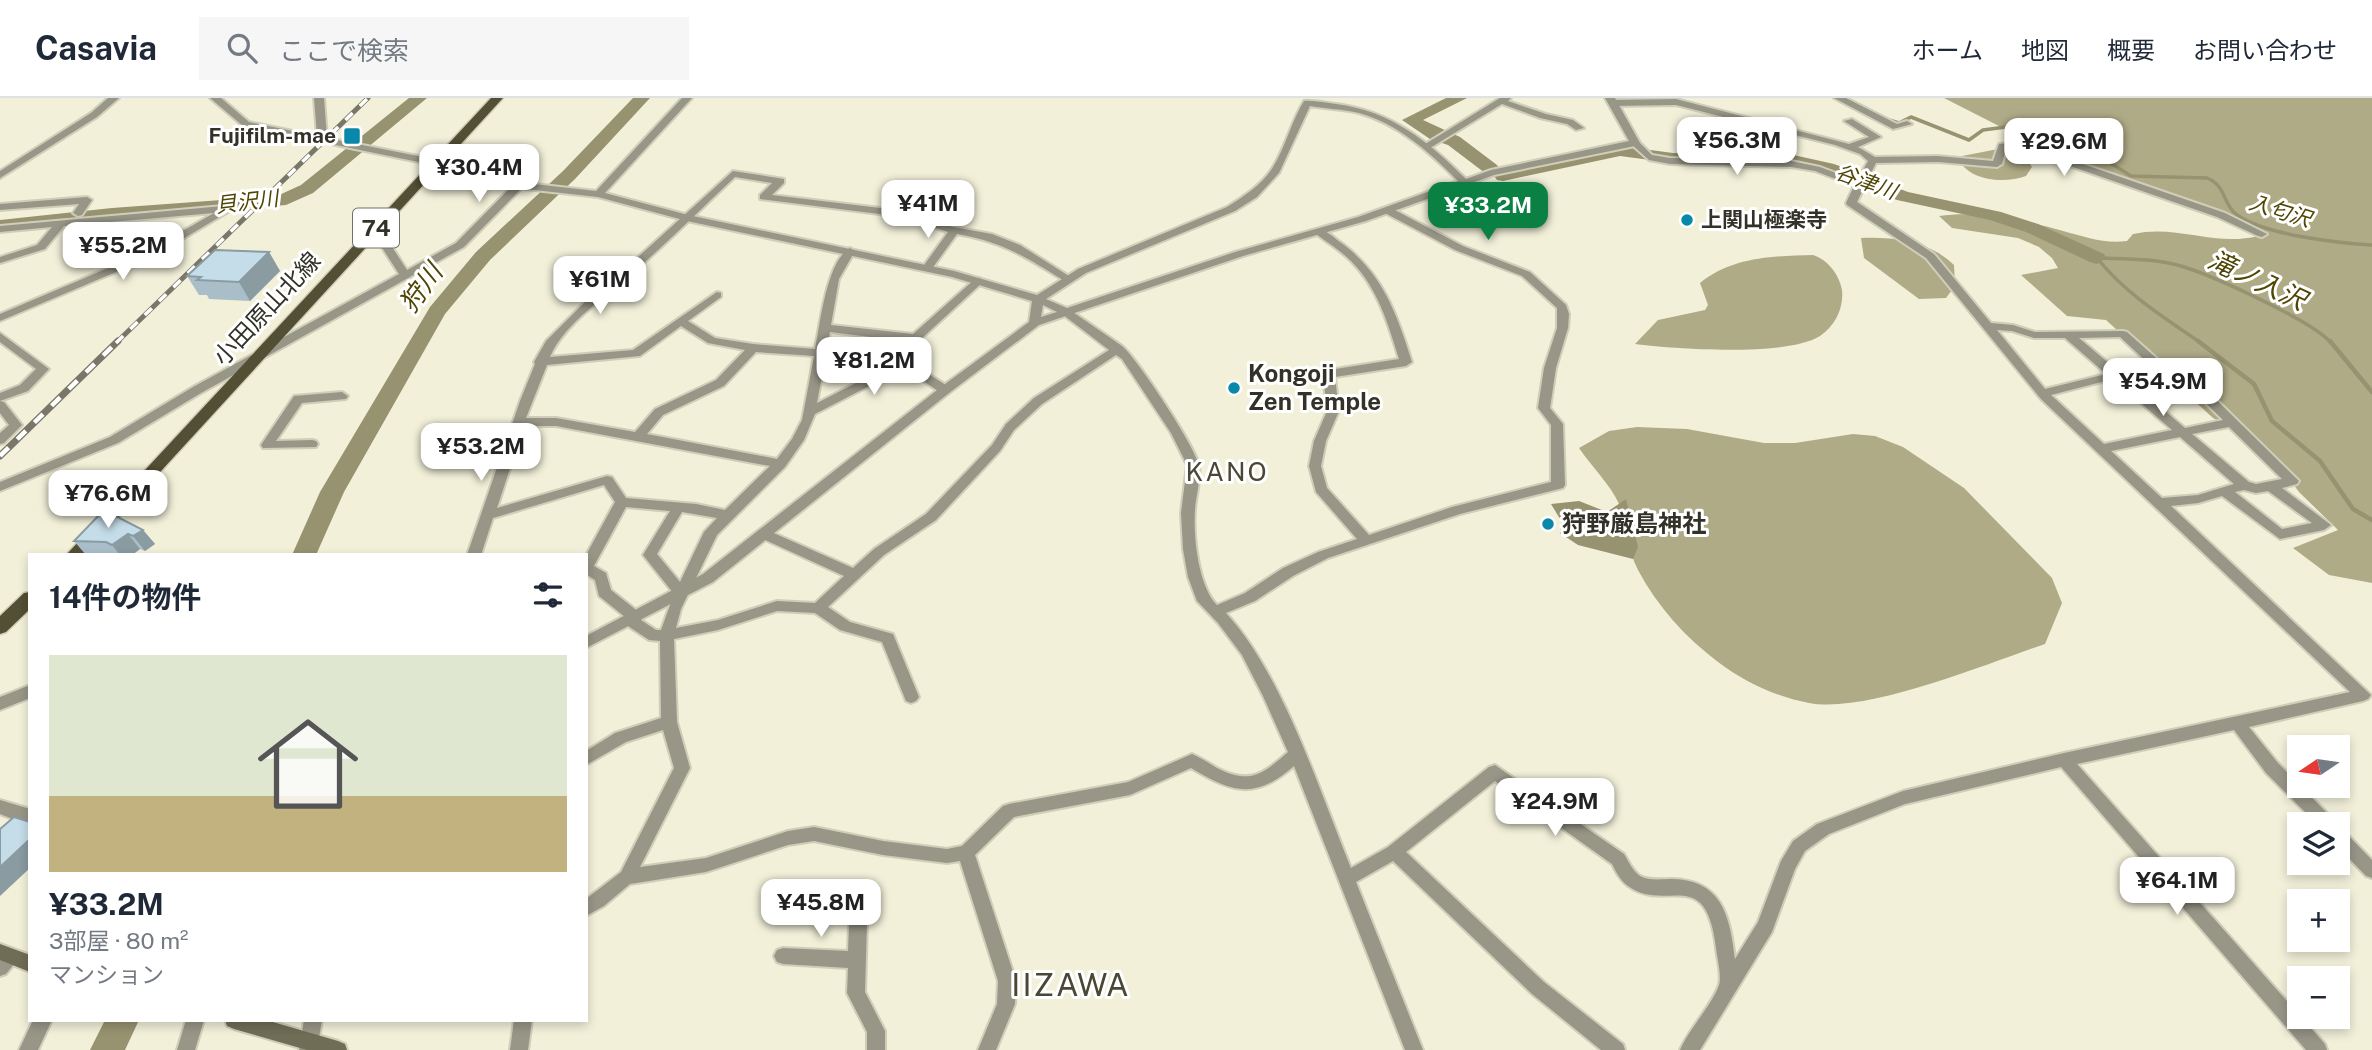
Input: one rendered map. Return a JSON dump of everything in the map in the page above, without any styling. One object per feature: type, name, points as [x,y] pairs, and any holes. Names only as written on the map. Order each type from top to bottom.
[{"type":"main road","name":"小田原山北線","points":[[76,553],[497,98]]},
{"type":"main road","points":[[0,626],[28,600]]},
{"type":"main road","points":[[4,959],[28,964]]},
{"type":"main road","points":[[240,1022],[309,1046],[338,1050]]},
{"type":"street","points":[[0,174],[94,114],[114,98]]},
{"type":"street","points":[[215,98],[246,124],[438,163],[522,185],[595,193],[687,218],[850,251],[979,281],[1038,299],[1066,312],[1118,349],[1177,433],[1193,465],[1188,488],[1190,550],[1195,577],[1204,601],[1247,652],[1271,695],[1414,1050]]},
{"type":"street","points":[[319,98],[321,139]]},
{"type":"street","points":[[595,193],[687,98]]},
{"type":"street","points":[[1839,98],[1896,127],[1907,124]]},
{"type":"street","points":[[1427,146],[1503,100],[1543,117],[1570,122],[1579,128]]},
{"type":"street","points":[[1860,185],[1817,169],[1791,164],[1670,161],[1649,157],[1635,143],[1612,101],[1690,101],[1850,147],[1873,160],[1938,159],[1997,164],[2002,146],[2019,145],[2221,215],[2262,234]]},
{"type":"street","points":[[1035,323],[1038,299],[1067,278],[1242,203],[1265,185],[1276,171],[1307,103],[1362,111],[1389,121],[1427,146],[1464,182]]},
{"type":"street","points":[[1849,121],[1876,137],[1850,147]]},
{"type":"street","points":[[588,642],[708,578],[945,390],[1035,323],[1238,254],[1320,232],[1513,167],[1635,143]]},
{"type":"street","points":[[1689,1050],[1766,926],[1787,866],[1800,846],[1823,829],[1903,798],[2363,695],[2043,393],[1930,256],[1851,203],[1873,160]]},
{"type":"street","points":[[475,553],[540,362],[550,342],[733,174],[780,181],[764,197],[905,214],[954,231],[988,236],[1016,247],[1067,278]]},
{"type":"street","points":[[0,487],[114,440],[171,404],[460,246],[522,185]]},
{"type":"street","points":[[0,207],[87,200],[78,212]]},
{"type":"street","points":[[0,229],[228,209],[152,253],[0,318]]},
{"type":"street","points":[[1215,612],[1250,597],[1300,566],[1365,539],[1457,510],[1558,485],[1557,424],[1544,408],[1551,363],[1559,343],[1564,315],[1562,307],[1526,274],[1459,248],[1387,210]]},
{"type":"street","points":[[0,260],[41,247],[62,222]]},
{"type":"street","points":[[375,229],[406,276]]},
{"type":"street","points":[[927,268],[954,231]]},
{"type":"street","points":[[1320,232],[1355,259],[1377,286],[1386,301],[1406,362],[1329,374],[1333,411],[1320,442],[1315,466],[1321,489],[1365,539]]},
{"type":"street","points":[[627,877],[682,768],[670,722],[667,635],[674,609],[711,532],[780,464],[798,440],[811,411],[834,279],[850,251]]},
{"type":"street","points":[[826,328],[916,338],[979,281]]},
{"type":"street","points":[[540,362],[636,353],[717,295]]},
{"type":"street","points":[[682,322],[712,341],[753,348],[821,353]]},
{"type":"street","points":[[1988,326],[2013,328],[2034,335],[2123,334],[2160,368]]},
{"type":"street","points":[[2043,393],[2116,376],[2176,367],[2292,481],[2256,489],[2244,485],[2181,431],[2116,376],[2067,334]]},
{"type":"street","points":[[0,335],[43,369],[24,388],[0,397]]},
{"type":"street","points":[[897,337],[877,356],[901,365],[945,390]]},
{"type":"street","points":[[638,437],[659,411],[720,383],[753,348]]},
{"type":"street","points":[[818,608],[879,552],[931,517],[996,448],[1010,427],[1038,401],[1118,349]]},
{"type":"street","points":[[811,411],[923,354]]},
{"type":"street","points":[[312,444],[267,445],[298,399],[342,396]]},
{"type":"street","points":[[0,440],[16,425],[2,413]]},
{"type":"street","points":[[520,422],[555,422],[780,464]]},
{"type":"street","points":[[2102,449],[2232,422]]},
{"type":"street","points":[[488,514],[607,480],[622,502],[727,515]]},
{"type":"street","points":[[2159,503],[2198,499],[2244,485]]},
{"type":"street","points":[[2224,491],[2280,534],[2324,525],[2271,486]]},
{"type":"street","points":[[588,563],[622,502]]},
{"type":"street","points":[[679,508],[650,555],[681,593]]},
{"type":"street","points":[[764,534],[854,574]]},
{"type":"street","points":[[588,568],[600,573],[604,579],[604,592],[654,636],[718,625],[777,606],[818,608],[845,626],[888,638],[911,697]]},
{"type":"street","points":[[1,702],[28,692]]},
{"type":"street","points":[[588,758],[621,737],[670,722]]},
{"type":"street","points":[[2236,722],[2272,768],[2315,812]]},
{"type":"street","points":[[588,907],[601,901],[614,883],[627,877],[706,866],[788,838],[814,834],[883,848],[947,856],[966,853],[1009,811],[1130,788],[1192,761],[1221,778],[1238,784],[1257,783],[1270,778],[1297,754]]},
{"type":"street","points":[[2064,760],[2318,1050]]},
{"type":"street","points":[[1347,879],[1394,852],[1495,772],[1618,859],[1624,874],[1631,881],[1640,886],[1686,886],[1712,903],[1718,914],[1729,984]]},
{"type":"street","points":[[0,807],[28,817]]},
{"type":"street","points":[[0,844],[28,818]]},
{"type":"street","points":[[2350,848],[2372,871]]},
{"type":"street","points":[[1394,852],[1538,988],[1616,1050]]},
{"type":"street","points":[[966,853],[1007,981],[1006,1003],[987,1050]]},
{"type":"street","points":[[858,924],[856,993],[876,1031],[876,1050]]},
{"type":"street","points":[[783,957],[857,960]]},
{"type":"street","points":[[28,1050],[42,1022]]},
{"type":"street","points":[[186,1050],[194,1022]]},
{"type":"street","points":[[309,1046],[313,1022]]},
{"type":"street","points":[[519,1050],[523,1022]]},
{"type":"shaded area","points":[[1944,98],[2372,98],[2372,583],[2329,575],[2293,548],[2338,530],[2299,492],[2267,449],[2213,418],[2106,320],[2067,316],[2021,275],[2058,268],[2052,258],[2039,247],[2018,238],[1952,228],[1939,216],[1970,214],[2001,217],[2111,242],[2127,241],[2133,234],[2149,232],[2227,239],[2258,236],[2223,218],[2120,183],[2070,156],[1999,126]]},
{"type":"shaded area","points":[[1998,149],[2027,159],[2032,167],[2026,176],[1997,180],[1978,176],[1962,165],[1957,157]]},
{"type":"shaded area","points":[[1861,238],[1911,242],[1934,251],[1954,265],[1955,286],[1946,298],[1919,299],[1864,258]]},
{"type":"shaded area","points":[[1813,255],[1832,268],[1842,290],[1842,303],[1837,316],[1820,336],[1804,343],[1758,349],[1676,348],[1635,344],[1658,320],[1705,310],[1708,305],[1700,283],[1712,274],[1739,263],[1768,257]]},
{"type":"shaded area","points":[[1637,427],[1687,429],[1764,443],[1795,443],[1853,434],[1875,436],[1903,447],[1964,488],[2052,578],[2062,603],[2045,644],[1927,685],[1862,701],[1809,703],[1773,693],[1750,682],[1728,669],[1694,642],[1654,596],[1634,561],[1619,504],[1611,489],[1579,448],[1609,431]]},
{"type":"shaded area","points":[[1626,499],[1638,547],[1633,559],[1578,545],[1560,533],[1562,522],[1551,504],[1579,501],[1607,512]]},
{"type":"building","points":[[215,250],[269,252],[239,282],[197,280],[201,277],[187,276]]},
{"type":"building","points":[[104,510],[143,530],[133,536],[128,534],[112,545],[106,542],[74,541]]},
{"type":"building","points":[[14,817],[28,821],[28,841],[0,867],[0,829]]},
{"type":"waterway","name":"貝沢川","points":[[0,225],[112,213],[280,201],[307,189],[419,98]]},
{"type":"waterway","name":"狩川","points":[[305,553],[332,492],[437,311],[483,256],[569,175],[642,98]]},
{"type":"waterway","name":"谷津川","points":[[1459,98],[1410,120],[1436,135],[1454,141],[1491,169]]},
{"type":"waterway","name":"入匂沢","points":[[1889,120],[1899,123],[1911,117],[1969,140],[1983,130],[2006,127],[2069,152],[2101,157],[2131,176],[2207,178],[2218,186],[2232,211],[2249,222],[2302,237],[2372,245]]},
{"type":"waterway","name":"谷津川","points":[[1503,176],[1620,151],[1673,158],[1789,159],[1828,168],[1903,196],[1995,216],[2032,228],[2097,258]]},
{"type":"waterway","points":[[2097,258],[2133,294],[2201,343]]},
{"type":"waterway","name":"滝ノ入沢","points":[[2098,258],[2163,262],[2198,272],[2239,289],[2305,323],[2331,343]]},
{"type":"waterway","points":[[2198,341],[2254,384],[2272,421],[2320,461],[2353,509],[2372,520]]},
{"type":"waterway","name":"滝ノ入沢","points":[[2330,341],[2372,392]]},
{"type":"waterway","name":"狩川","points":[[107,1050],[122,1022]]},
{"type":"railway","points":[[116,343],[368,98]]},
{"type":"railway","points":[[0,456],[118,341]]},
{"type":"place","name":"Fujifilm-mae","points":[[352,136]]},
{"type":"place","name":"上関山極楽寺","points":[[1687,220]]},
{"type":"place","name":"Kongoji Zen Temple","points":[[1234,388]]},
{"type":"place","name":"狩野厳島神社","points":[[1548,524]]},
{"type":"district","name":"KANO","points":[[1227,472]]},
{"type":"district","name":"IIZAWA","points":[[1071,985]]}]
